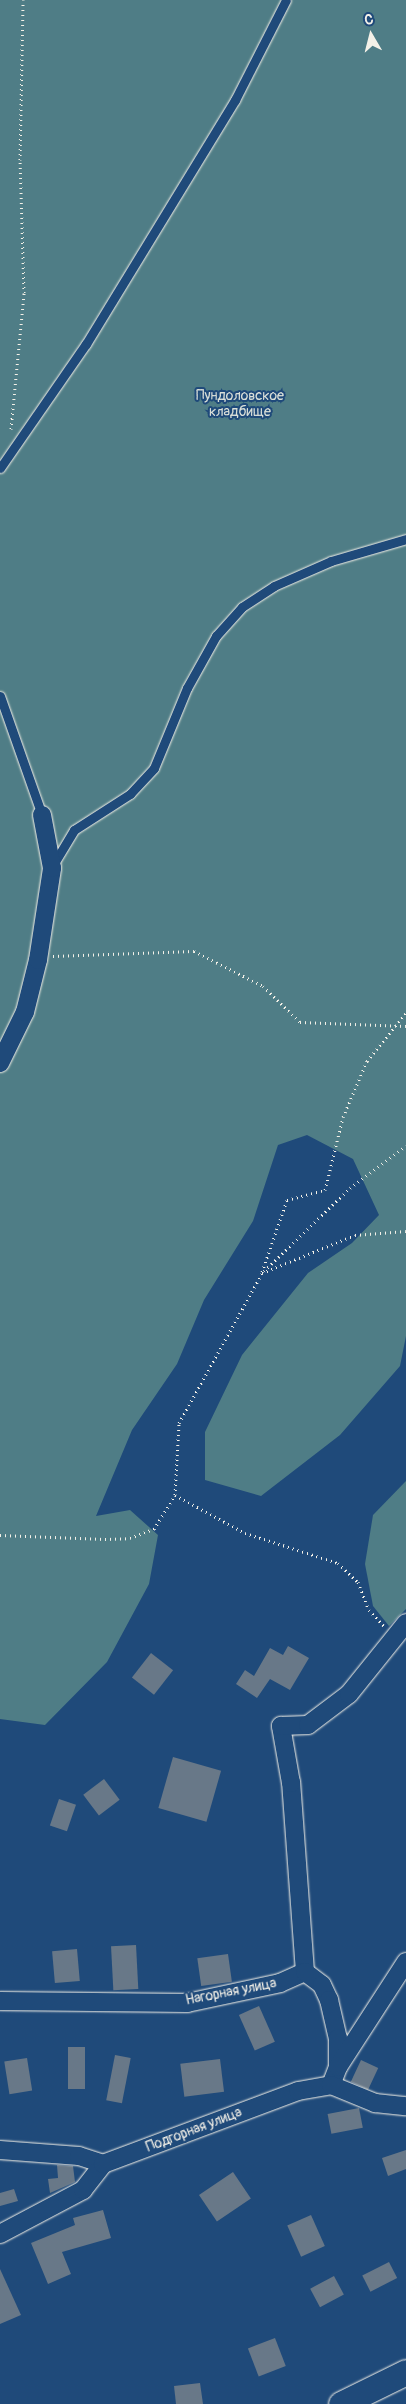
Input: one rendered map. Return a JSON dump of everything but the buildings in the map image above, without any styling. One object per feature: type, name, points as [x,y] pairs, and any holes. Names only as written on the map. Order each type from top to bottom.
[{"type":"street","points":[[0,1063],[26,1012],[38,960],[52,868],[42,816]]},
{"type":"street","points":[[338,2067],[338,2038],[329,2000],[322,1985],[305,1972],[291,1783],[280,1726],[308,1725],[349,1694],[406,1623]]},
{"type":"street","points":[[406,1962],[338,2067],[330,2085],[375,2103],[406,2106]]},
{"type":"street","name":"Нагорная улица","points":[[0,2002],[187,2002],[280,1983],[305,1972]]},
{"type":"street","name":"Подгорная улица","points":[[103,2164],[298,2091],[330,2085]]},
{"type":"street","points":[[0,2150],[79,2156],[103,2164],[83,2190],[0,2234]]},
{"type":"street","points":[[341,2404],[406,2372]]},
{"type":"lane","points":[[0,468],[9,449],[91,336],[236,100],[286,0]]},
{"type":"lane","points":[[52,868],[74,830],[130,794],[154,768],[187,688],[216,636],[242,607],[274,586],[331,561],[406,539]]},
{"type":"lane","points":[[0,696],[42,816]]},
{"type":"path","points":[[9,449],[24,294],[20,160],[23,0]]},
{"type":"path","points":[[38,960],[194,951],[263,986],[300,1022],[395,1023],[406,1026]]},
{"type":"path","points":[[0,1535],[130,1538],[154,1528],[175,1495],[180,1423],[262,1273],[287,1200],[325,1190],[343,1118],[367,1061],[395,1023],[406,1013]]},
{"type":"path","points":[[262,1273],[350,1188],[406,1146]]},
{"type":"path","points":[[262,1273],[355,1235],[406,1231]]},
{"type":"path","points":[[175,1495],[245,1533],[338,1563],[358,1582],[369,1610],[393,1637]]},
{"type":"green space","name":"Пундоловское кладбище","points":[[0,0],[406,0],[406,1336],[400,1366],[340,1435],[261,1496],[205,1480],[205,1432],[242,1355],[308,1273],[352,1243],[379,1215],[353,1159],[307,1135],[278,1145],[253,1221],[204,1300],[177,1364],[132,1430],[96,1516],[130,1510],[158,1535],[149,1584],[107,1662],[45,1725],[0,1719]]},
{"type":"green space","points":[[406,1481],[406,1609],[389,1626],[373,1606],[365,1564],[373,1515]]}]
